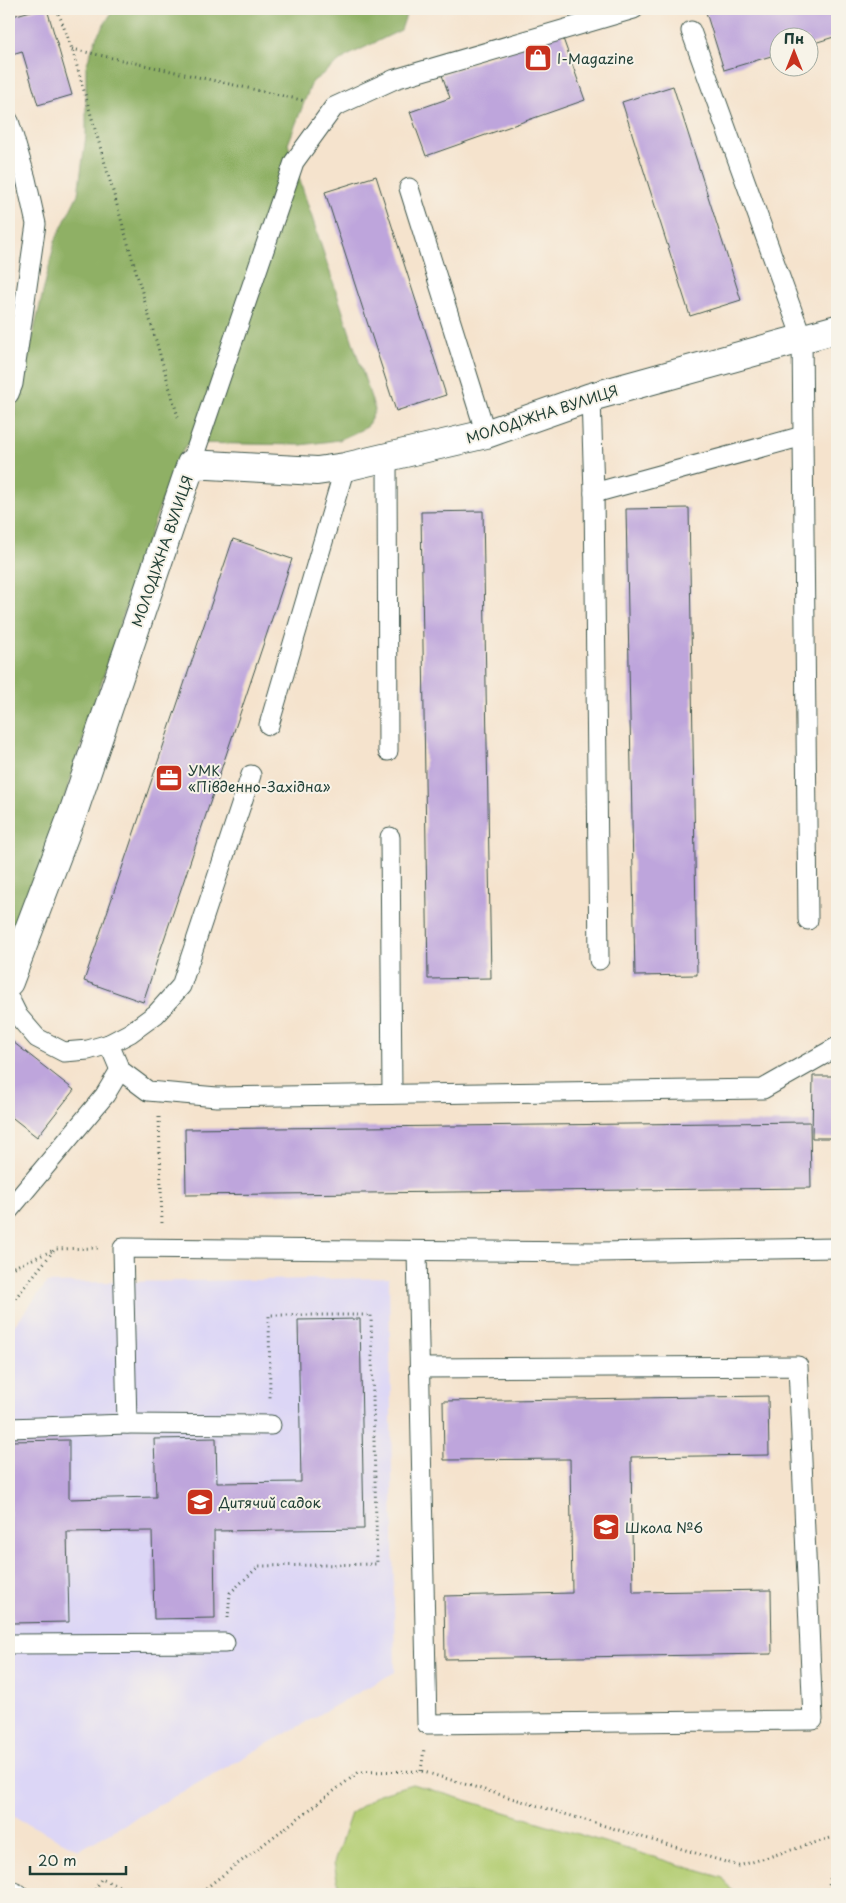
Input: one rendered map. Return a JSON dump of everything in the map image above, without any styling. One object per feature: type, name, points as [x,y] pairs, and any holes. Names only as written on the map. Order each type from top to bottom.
[{"type":"street","name":"МОЛОДІЖНА ВУЛИЦЯ","points":[[9,982],[73,813],[191,464],[317,471],[345,467],[486,434],[591,397],[837,329]]},
{"type":"lane","points":[[191,464],[294,162],[334,107],[395,79],[634,9]]},
{"type":"lane","points":[[692,31],[802,338],[808,920]]},
{"type":"lane","points":[[9,121],[26,179],[36,224],[13,384],[9,394]]},
{"type":"lane","points":[[409,188],[486,434]]},
{"type":"lane","points":[[591,397],[594,493],[599,960]]},
{"type":"lane","points":[[594,493],[802,436]]},
{"type":"lane","points":[[387,458],[388,751]]},
{"type":"lane","points":[[269,726],[345,467]]},
{"type":"lane","points":[[9,998],[18,1016],[37,1038],[64,1052],[88,1050],[109,1044],[130,1033],[156,1014],[181,986],[251,775]]},
{"type":"lane","points":[[390,837],[392,1094]]},
{"type":"lane","points":[[109,1044],[120,1070],[148,1091],[217,1097],[763,1088],[837,1047]]},
{"type":"lane","points":[[9,1210],[104,1096],[120,1070]]},
{"type":"lane","points":[[126,1424],[123,1248],[599,1252],[837,1248]]},
{"type":"lane","points":[[417,1251],[419,1368],[427,1724],[813,1720],[798,1366],[419,1368]]},
{"type":"lane","points":[[9,1428],[126,1424],[271,1425]]},
{"type":"lane","points":[[9,1644],[225,1643]]},
{"type":"lane","points":[[9,1890],[18,1894]]},
{"type":"path","points":[[57,9],[72,49],[191,464]]},
{"type":"path","points":[[72,49],[334,107]]},
{"type":"path","points":[[159,1092],[162,1248]]},
{"type":"path","points":[[9,1269],[54,1250],[123,1248]]},
{"type":"path","points":[[9,1306],[54,1250]]},
{"type":"path","points":[[225,1643],[230,1593],[259,1566],[377,1564],[371,1314],[269,1315],[271,1425]]},
{"type":"path","points":[[198,1894],[359,1772],[421,1771],[739,1866],[837,1836]]},
{"type":"path","points":[[828,1894],[837,1848]]},
{"type":"path","points":[[93,1894],[101,1880],[139,1894]]},
{"type":"shaded area","name":"Дитячий садок","points":[[389,1278],[395,1672],[79,1850],[9,1814],[9,1332],[47,1283]]},
{"type":"green space","points":[[114,9],[408,9],[401,30],[347,56],[312,82],[288,144],[375,410],[367,427],[339,440],[301,445],[188,443],[174,465],[139,566],[48,849],[9,944],[9,428],[14,416],[55,241],[78,194],[86,136],[86,66],[97,36]]},
{"type":"green space","points":[[412,1784],[723,1878],[734,1894],[340,1894],[334,1863],[351,1813],[379,1794]]},
{"type":"building","points":[[38,9],[47,9],[72,95],[38,105],[22,51],[9,55],[9,17]]},
{"type":"building","points":[[705,9],[832,9],[837,26],[837,36],[818,42],[818,28],[768,28],[768,57],[724,70]]},
{"type":"building","points":[[561,33],[585,100],[426,156],[410,112],[450,98],[442,75]]},
{"type":"building","points":[[673,86],[741,300],[690,316],[622,102]]},
{"type":"building","points":[[9,155],[11,155],[20,185],[9,188]]},
{"type":"building","points":[[376,176],[446,395],[396,411],[325,192]]},
{"type":"building","points":[[835,456],[837,456],[837,507],[836,507]]},
{"type":"building","points":[[689,508],[697,975],[635,976],[626,509]]},
{"type":"building","points":[[483,511],[491,978],[428,979],[421,512]]},
{"type":"building","points":[[233,539],[292,559],[143,1002],[84,981]]},
{"type":"building","points":[[13,1042],[74,1090],[37,1137],[9,1115],[9,1047]]},
{"type":"building","points":[[813,1076],[837,1076],[837,1138],[812,1138]]},
{"type":"building","points":[[810,1122],[811,1188],[186,1195],[185,1129]]},
{"type":"building","points":[[360,1319],[364,1529],[214,1531],[215,1618],[154,1619],[152,1531],[67,1532],[69,1622],[12,1623],[9,1441],[69,1440],[69,1499],[156,1497],[154,1439],[216,1438],[217,1483],[301,1482],[298,1320]]},
{"type":"building","points":[[768,1396],[769,1455],[631,1457],[633,1592],[771,1590],[772,1654],[445,1659],[444,1596],[572,1593],[570,1459],[444,1460],[443,1401]]},
{"type":"place","name":"I-Magazine","points":[[538,58]]},
{"type":"place","name":"УМК «Південно-Західна»","points":[[169,778]]},
{"type":"place","name":"Дитячий садок","points":[[200,1502]]},
{"type":"place","name":"Школа №6","points":[[606,1527]]}]
